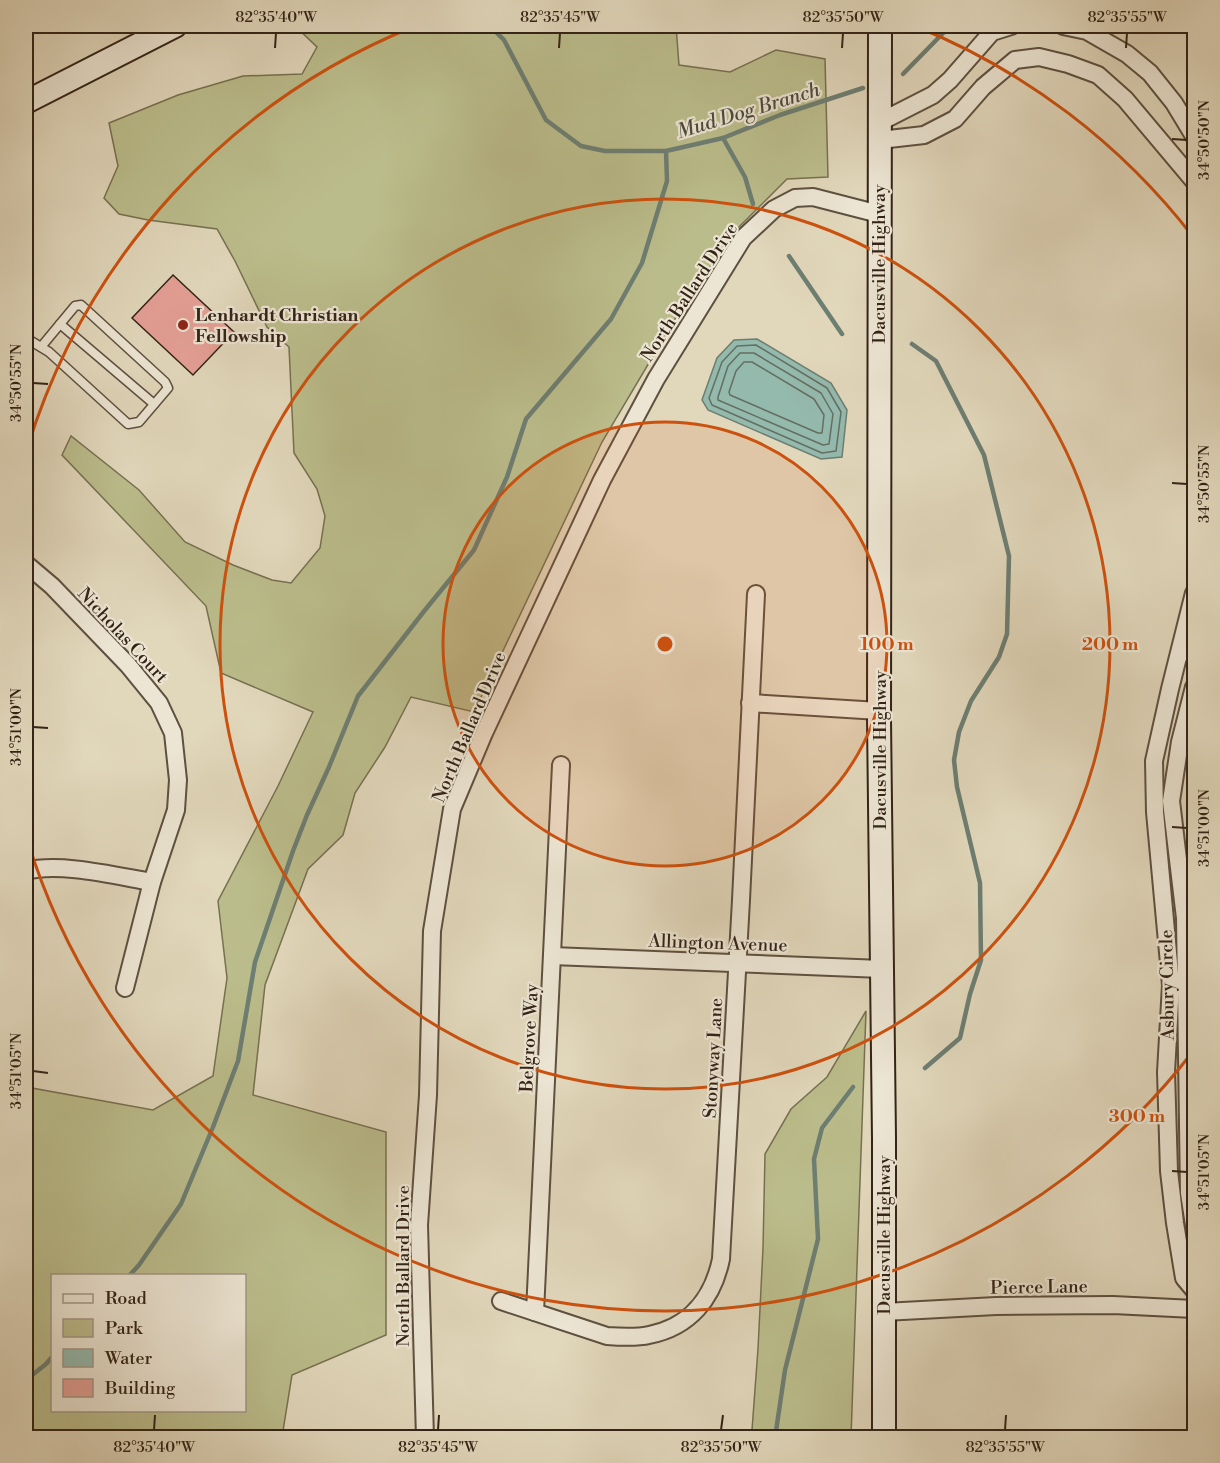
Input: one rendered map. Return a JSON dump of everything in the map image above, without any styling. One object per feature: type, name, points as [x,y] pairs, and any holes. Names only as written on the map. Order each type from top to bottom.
[{"type":"main road","points":[[26,102],[175,26]]},
{"type":"main road","name":"Dacusville Highway","points":[[880,26],[879,711],[884,1437]]},
{"type":"street","points":[[880,131],[933,95],[950,80],[992,32],[1011,26]]},
{"type":"street","points":[[1063,26],[1087,31],[1127,54],[1143,67],[1174,103],[1194,136]]},
{"type":"street","points":[[880,131],[924,135],[955,119],[983,87],[1015,60],[1039,57],[1098,75],[1125,99],[1194,181]]},
{"type":"street","name":"North Ballard Drive","points":[[425,1437],[419,1225],[428,1095],[432,931],[452,809],[484,733],[603,480],[656,379],[743,238],[774,209],[795,198],[813,197],[879,214]]},
{"type":"street","name":"Nicholas Court","points":[[26,564],[52,586],[128,665],[159,703],[173,734],[178,780],[176,810],[152,882],[124,988]]},
{"type":"street","name":"Asbury Circle","points":[[1194,593],[1187,653],[1161,730],[1154,761],[1155,812],[1171,985],[1166,1072],[1168,1155],[1184,1278],[1194,1290]]},
{"type":"street","name":"Stonyway Lane","points":[[501,1301],[607,1336],[648,1335],[681,1324],[704,1300],[718,1274],[721,1259],[738,963],[756,594]]},
{"type":"street","name":"Asbury Circle","points":[[1194,687],[1181,735],[1171,801],[1185,918],[1189,1193],[1194,1224]]},
{"type":"street","points":[[750,704],[879,711]]},
{"type":"street","points":[[1161,730],[1181,735]]},
{"type":"street","name":"Belgrove Way","points":[[535,1312],[561,765]]},
{"type":"street","points":[[1158,842],[1176,840]]},
{"type":"street","points":[[26,872],[67,869],[152,882]]},
{"type":"street","points":[[1162,900],[1183,898]]},
{"type":"street","name":"Allington Avenue","points":[[552,956],[882,969]]},
{"type":"street","points":[[1166,1072],[1188,1072]]},
{"type":"street","points":[[1168,1155],[1189,1156]]},
{"type":"street","points":[[1172,1193],[1189,1193]]},
{"type":"street","name":"Pierce Lane","points":[[884,1312],[996,1306],[1113,1305],[1194,1309]]},
{"type":"lane","points":[[26,338],[40,347],[49,352],[128,424],[139,422],[168,388],[165,382],[81,305],[75,306],[40,347]]},
{"type":"lane","points":[[60,324],[154,404]]},
{"type":"green space","points":[[295,26],[676,26],[679,65],[730,72],[776,50],[825,59],[828,177],[787,179],[734,232],[675,319],[602,442],[474,712],[411,697],[385,747],[355,793],[343,835],[308,869],[265,985],[253,1095],[386,1132],[386,1335],[292,1375],[282,1437],[26,1437],[26,1087],[153,1110],[213,1076],[227,978],[218,901],[278,786],[313,712],[221,673],[206,606],[62,455],[71,436],[139,490],[185,542],[233,565],[272,580],[291,583],[320,548],[325,516],[317,489],[294,453],[289,347],[267,327],[217,229],[119,214],[104,198],[118,166],[109,123],[178,95],[243,76],[302,74],[317,47]]},
{"type":"green space","points":[[866,1011],[851,1437],[728,1437],[752,1430],[763,1248],[765,1154],[791,1109],[827,1077]]},
{"type":"water","points":[[757,339],[831,383],[847,410],[842,457],[821,459],[708,410],[702,400],[717,358],[734,340]]},
{"type":"building","name":"Lenhardt Christian Fellowship","points":[[173,275],[234,332],[193,375],[132,318]]},
{"type":"waterway","name":"Mud Dog Branch","points":[[487,26],[504,40],[546,120],[581,146],[605,151],[666,151],[723,138],[780,115],[863,88]]},
{"type":"waterway","name":"Mud Dog Branch","points":[[903,74],[950,26]]},
{"type":"waterway","points":[[723,138],[745,177],[753,204]]},
{"type":"waterway","points":[[131,1274],[181,1204],[213,1127],[238,1061],[255,962],[293,851],[358,696],[474,550],[507,477],[526,419],[611,319],[642,263],[667,181],[666,151]]},
{"type":"waterway","points":[[789,256],[842,334]]},
{"type":"waterway","points":[[912,344],[936,361],[984,455],[1009,556],[1007,634],[999,657],[971,701],[959,732],[954,760],[957,787],[980,883],[981,960],[960,1038],[925,1068]]},
{"type":"waterway","points":[[775,1438],[785,1370],[818,1239],[814,1159],[822,1128],[853,1087]]},
{"type":"waterway","points":[[26,1380],[51,1358]]},
{"type":"place","name":"Lenhardt Christian Fellowship","points":[[183,325]]}]
